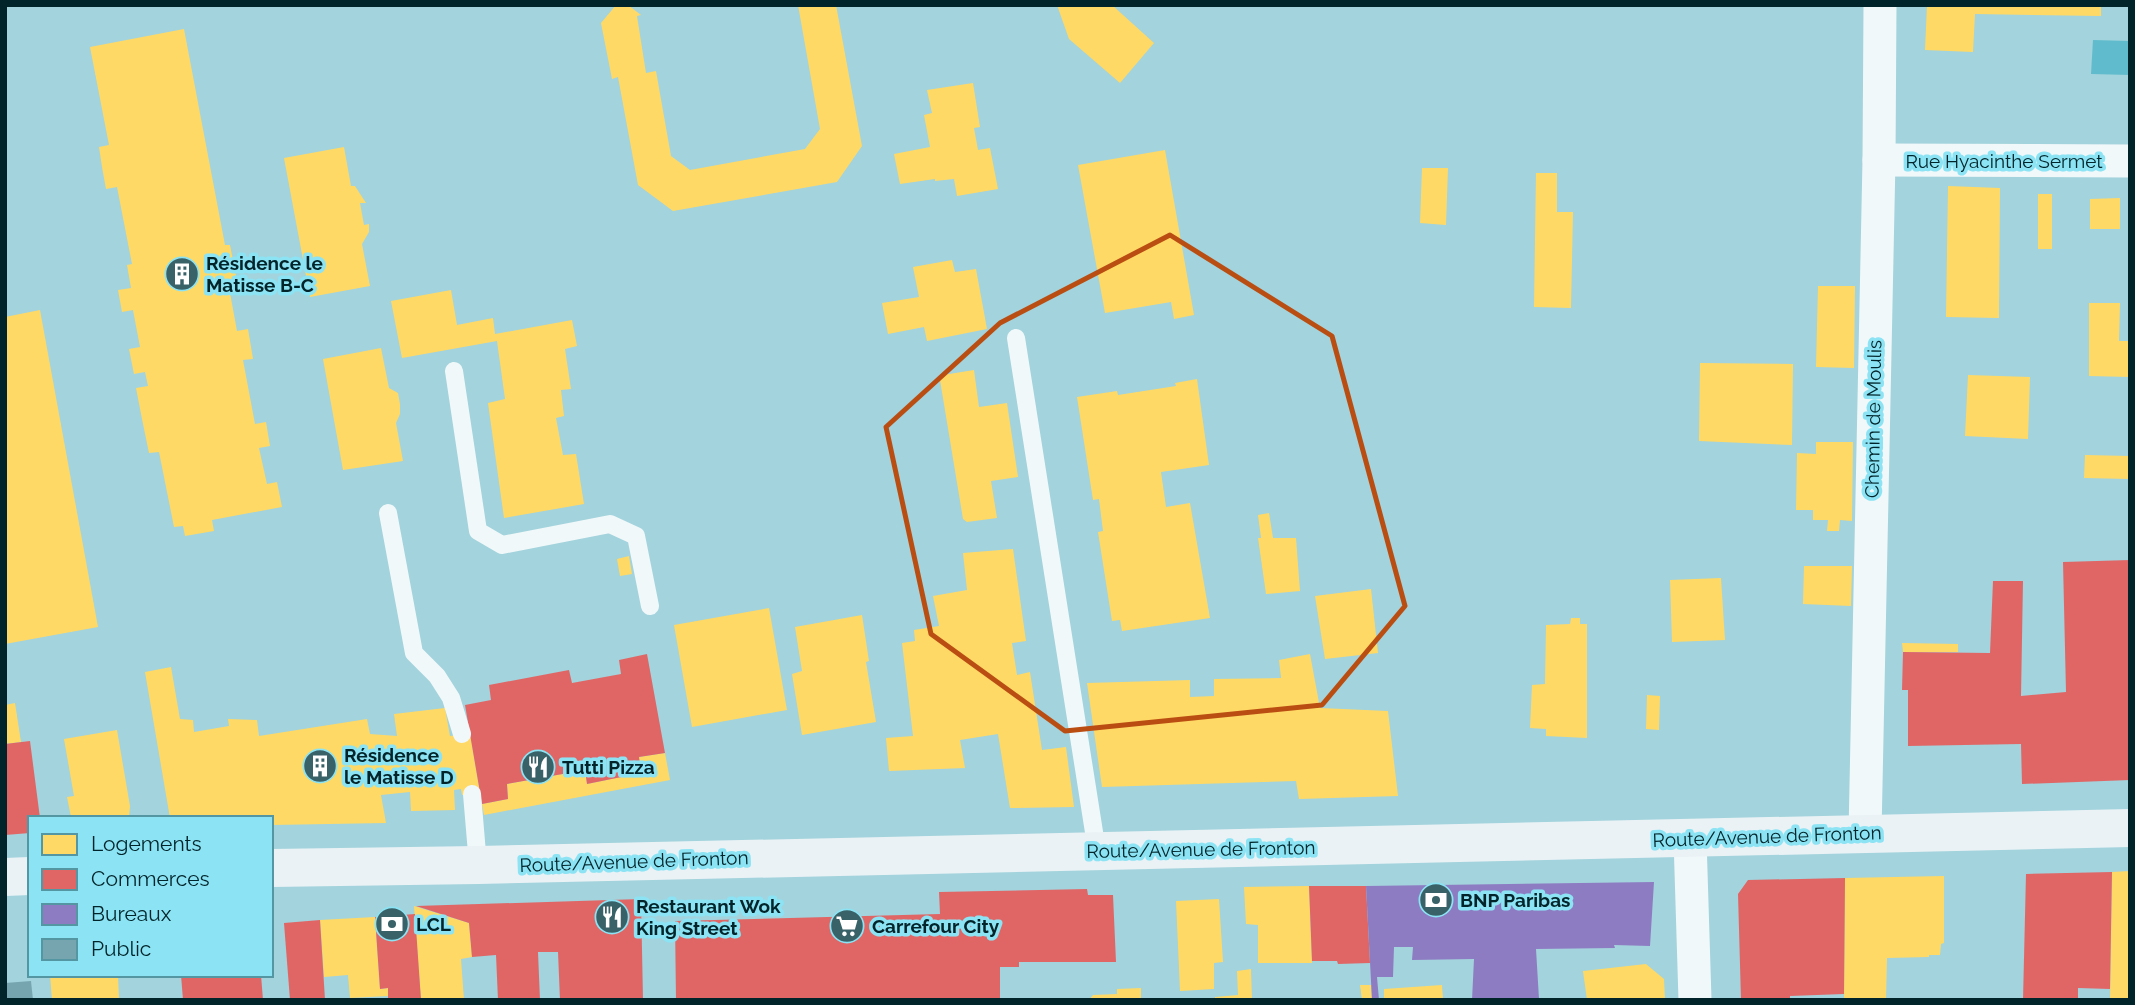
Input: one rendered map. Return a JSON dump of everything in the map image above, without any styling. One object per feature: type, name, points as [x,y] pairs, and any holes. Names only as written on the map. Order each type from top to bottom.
[{"type":"main road","name":"Route/Avenue de Fronton","points":[[273,868],[2130,828]]},
{"type":"main road","points":[[5,877],[28,876]]},
{"type":"street","name":"Chemin de Moulis","points":[[1865,833],[1880,5]]},
{"type":"street","name":"Rue Hyacinthe Sermet","points":[[1879,160],[2130,161]]},
{"type":"street","points":[[1690,839],[1695,1000]]},
{"type":"lane","points":[[1016,338],[1097,851]]},
{"type":"lane","points":[[454,371],[478,531],[502,545],[610,524],[636,536],[650,606]]},
{"type":"lane","points":[[388,513],[414,653],[437,676],[451,698],[462,734]]},
{"type":"lane","points":[[472,794],[478,865]]},
{"type":"highlighted area","points":[[1170,235],[1332,336],[1405,606],[1322,705],[1065,731],[931,634],[886,427],[1000,323]]},
{"type":"water","points":[[2093,40],[2130,41],[2130,75],[2091,74]]},
{"type":"building: Logements","points":[[616,5],[628,5],[641,15],[637,16],[646,73],[656,71],[671,156],[690,170],[805,149],[820,129],[798,5],[836,5],[862,146],[837,182],[673,211],[638,185],[618,77],[612,79],[601,23]]},
{"type":"building: Logements","points":[[1057,5],[1112,5],[1154,43],[1120,83],[1069,39]]},
{"type":"building: Logements","points":[[1927,5],[2101,5],[2101,16],[1975,14],[1973,52],[1925,50]]},
{"type":"building: Logements","name":"Résidence le Matisse B-C","points":[[184,29],[225,245],[230,245],[239,291],[230,293],[237,331],[248,329],[253,359],[243,360],[255,424],[266,422],[270,446],[259,448],[267,484],[277,482],[282,507],[212,520],[214,531],[185,536],[183,526],[174,527],[159,452],[149,453],[142,419],[136,388],[148,386],[145,372],[134,374],[129,349],[140,347],[133,310],[122,312],[118,290],[131,288],[127,265],[132,264],[117,187],[106,189],[99,147],[109,145],[90,47]]},
{"type":"building: Logements","points":[[973,83],[980,127],[974,128],[978,150],[990,148],[998,189],[957,196],[954,179],[900,184],[894,154],[930,147],[924,115],[932,113],[927,90]]},
{"type":"building: Logements","points":[[344,147],[351,186],[355,186],[366,203],[360,203],[364,225],[369,224],[369,232],[362,244],[370,286],[310,297],[284,158]]},
{"type":"building: Logements","points":[[1165,150],[1194,315],[1174,319],[1171,302],[1105,313],[1078,165]]},
{"type":"building: Logements","points":[[1422,168],[1448,168],[1446,225],[1420,223]]},
{"type":"building: Logements","points":[[1536,173],[1557,173],[1557,212],[1573,212],[1571,308],[1534,307]]},
{"type":"building: Logements","points":[[1948,186],[2000,188],[1999,318],[1946,317]]},
{"type":"building: Logements","points":[[2038,194],[2052,194],[2052,249],[2038,249]]},
{"type":"building: Logements","points":[[2120,198],[2120,229],[2090,229],[2090,199]]},
{"type":"building: Logements","points":[[952,260],[955,272],[976,269],[987,329],[927,341],[924,327],[888,334],[882,303],[919,297],[913,267]]},
{"type":"building: Logements","points":[[1818,286],[1855,286],[1854,368],[1816,367]]},
{"type":"building: Logements","points":[[451,290],[457,325],[493,318],[495,334],[572,320],[577,346],[565,349],[571,389],[561,390],[564,416],[556,418],[563,455],[576,454],[584,504],[504,518],[488,403],[505,399],[497,341],[402,358],[391,301]]},
{"type":"building: Logements","points":[[2089,303],[2120,303],[2119,341],[2130,341],[2130,377],[2089,376]]},
{"type":"building: Logements","points":[[40,310],[98,627],[5,644],[5,317]]},
{"type":"building: Logements","points":[[381,348],[389,388],[398,393],[400,414],[396,423],[403,461],[343,470],[323,359]]},
{"type":"building: Logements","points":[[1700,363],[1793,364],[1792,445],[1699,441]]},
{"type":"building: Logements","points":[[974,370],[979,407],[1007,403],[1018,477],[991,481],[997,518],[967,522],[963,519],[940,380],[943,375]]},
{"type":"building: Logements","points":[[1968,375],[2030,377],[2028,439],[1965,436]]},
{"type":"building: Logements","points":[[1197,379],[1209,465],[1161,472],[1166,507],[1190,503],[1210,618],[1122,631],[1120,620],[1112,621],[1098,532],[1103,531],[1099,499],[1093,500],[1077,397],[1117,391],[1118,395],[1176,386],[1175,383]]},
{"type":"building: Logements","points":[[1816,442],[1853,442],[1852,521],[1840,520],[1839,531],[1827,531],[1828,520],[1813,520],[1813,510],[1796,510],[1797,453],[1816,454]]},
{"type":"building: Logements","points":[[2085,455],[2130,456],[2130,479],[2084,478]]},
{"type":"building: Logements","points":[[1269,513],[1273,538],[1296,538],[1300,591],[1266,594],[1258,538],[1261,538],[1258,515]]},
{"type":"building: Logements","points":[[1013,549],[1026,641],[1012,643],[1017,675],[1030,672],[1042,750],[1066,747],[1074,807],[1010,808],[998,734],[960,740],[965,768],[889,771],[886,738],[913,736],[902,643],[915,641],[914,630],[939,626],[933,596],[967,590],[963,553]]},
{"type":"building: Logements","points":[[629,556],[632,574],[620,576],[617,559]]},
{"type":"building: Logements","points":[[1804,566],[1852,566],[1851,606],[1803,604]]},
{"type":"building: Logements","points":[[1721,578],[1725,640],[1672,642],[1670,580]]},
{"type":"building: Logements","points":[[1371,589],[1378,653],[1325,659],[1315,596]]},
{"type":"building: Logements","points":[[769,608],[787,710],[692,727],[674,625]]},
{"type":"building: Logements","points":[[862,615],[869,661],[866,662],[876,722],[802,735],[792,674],[802,671],[795,627]]},
{"type":"building: Logements","points":[[1571,618],[1580,618],[1580,624],[1587,624],[1587,738],[1546,736],[1546,729],[1530,728],[1532,685],[1545,684],[1546,625],[1570,624]]},
{"type":"building: Logements","points":[[1902,643],[1958,644],[1958,652],[1903,652]]},
{"type":"building: Logements","points":[[1310,654],[1320,708],[1388,711],[1398,796],[1299,799],[1296,781],[1102,787],[1087,683],[1190,680],[1190,697],[1214,696],[1214,679],[1281,678],[1279,660]]},
{"type":"building: Logements","points":[[171,667],[180,719],[193,720],[194,732],[229,726],[228,719],[257,720],[259,736],[367,719],[370,734],[397,736],[394,714],[445,708],[450,736],[470,733],[480,793],[462,795],[461,789],[454,790],[455,810],[411,811],[410,792],[381,795],[386,823],[273,825],[273,816],[170,816],[145,672]]},
{"type":"building: Logements","points":[[1647,695],[1660,696],[1659,730],[1646,729]]},
{"type":"building: Logements","points":[[15,703],[21,742],[5,744],[5,705]]},
{"type":"building: Logements","points":[[117,730],[130,806],[129,816],[71,816],[67,797],[74,796],[64,739]]},
{"type":"building: Logements","points":[[665,753],[670,780],[484,815],[482,804],[508,799],[507,784],[585,770],[587,784],[641,773],[639,757]]},
{"type":"building: Logements","points":[[2130,871],[2130,1000],[2110,1000],[2112,872]]},
{"type":"building: Logements","points":[[1944,876],[1944,943],[1941,944],[1940,955],[1887,958],[1886,1000],[1844,1000],[1845,878]]},
{"type":"building: Logements","points":[[1309,886],[1312,963],[1258,963],[1258,925],[1246,924],[1244,887]]},
{"type":"building: Logements","points":[[1219,899],[1223,962],[1214,963],[1214,989],[1180,991],[1176,901]]},
{"type":"building: Logements","points":[[414,906],[469,923],[472,957],[461,959],[464,1000],[421,1000]]},
{"type":"building: Logements","points":[[375,917],[380,989],[388,988],[388,996],[350,998],[348,975],[324,977],[320,920]]},
{"type":"building: Logements","points":[[1646,964],[1664,979],[1665,1000],[1587,1000],[1583,971]]},
{"type":"building: Logements","points":[[1251,969],[1252,1000],[1215,1000],[1215,997],[1238,995],[1237,971]]},
{"type":"building: Logements","points":[[50,977],[118,977],[119,1000],[52,1000]]},
{"type":"building: Logements","points":[[1360,985],[1371,985],[1372,1000],[1362,1000]]},
{"type":"building: Logements","points":[[1442,985],[1443,1000],[1384,1000],[1384,989]]},
{"type":"building: Logements","points":[[1141,988],[1141,1000],[1089,1000],[1093,995],[1117,994],[1117,989]]},
{"type":"building: Commerces","points":[[2130,560],[2130,780],[2022,784],[2021,744],[1908,746],[1908,690],[1902,690],[1903,652],[1990,653],[1993,581],[2023,581],[2021,696],[2066,692],[2063,562]]},
{"type":"building: Commerces","points":[[647,654],[665,753],[639,757],[641,773],[587,784],[585,770],[507,784],[508,799],[482,804],[465,705],[491,700],[489,685],[569,670],[572,683],[621,674],[619,660]]},
{"type":"building: Commerces","points":[[30,741],[40,816],[28,816],[28,833],[5,835],[5,744]]},
{"type":"building: Commerces","points":[[2112,872],[2110,989],[2078,988],[2078,1000],[2023,1000],[2026,874]]},
{"type":"building: Commerces","points":[[1845,878],[1844,994],[1790,996],[1790,1000],[1741,1000],[1738,894],[1748,880]]},
{"type":"building: Commerces","points":[[1309,886],[1366,886],[1370,963],[1338,964],[1337,961],[1312,961]]},
{"type":"building: Commerces","points":[[1087,889],[1088,895],[1113,895],[1116,962],[1019,962],[1019,967],[1000,967],[1000,998],[1003,1000],[676,1000],[675,921],[940,914],[939,892]]},
{"type":"building: Commerces","points":[[641,899],[643,1000],[560,1000],[558,952],[538,952],[540,1000],[498,1000],[496,955],[472,957],[469,923],[416,906]]},
{"type":"building: Commerces","points":[[415,914],[421,1000],[388,1000],[388,988],[380,989],[375,917]]},
{"type":"building: Commerces","points":[[320,920],[325,1000],[290,1000],[284,923]]},
{"type":"building: Commerces","points":[[181,977],[261,977],[263,1000],[183,1000]]},
{"type":"building: Bureaux","points":[[1654,882],[1650,946],[1536,949],[1539,999],[1472,1000],[1474,959],[1412,960],[1413,947],[1394,947],[1393,977],[1377,977],[1379,1000],[1372,1000],[1366,886]]},
{"type":"building: Public","points":[[31,981],[33,1000],[5,1000],[5,983]]},
{"type":"place","name":"Résidence le Matisse B-C","points":[[182,274]]},
{"type":"place","name":"Résidence le Matisse D","points":[[320,766]]},
{"type":"place","name":"Tutti Pizza","points":[[538,767]]},
{"type":"place","name":"BNP Paribas","points":[[1436,900]]},
{"type":"place","name":"Restaurant Wok King Street","points":[[612,917]]},
{"type":"place","name":"LCL","points":[[392,924]]},
{"type":"place","name":"Carrefour City","points":[[847,926]]}]
